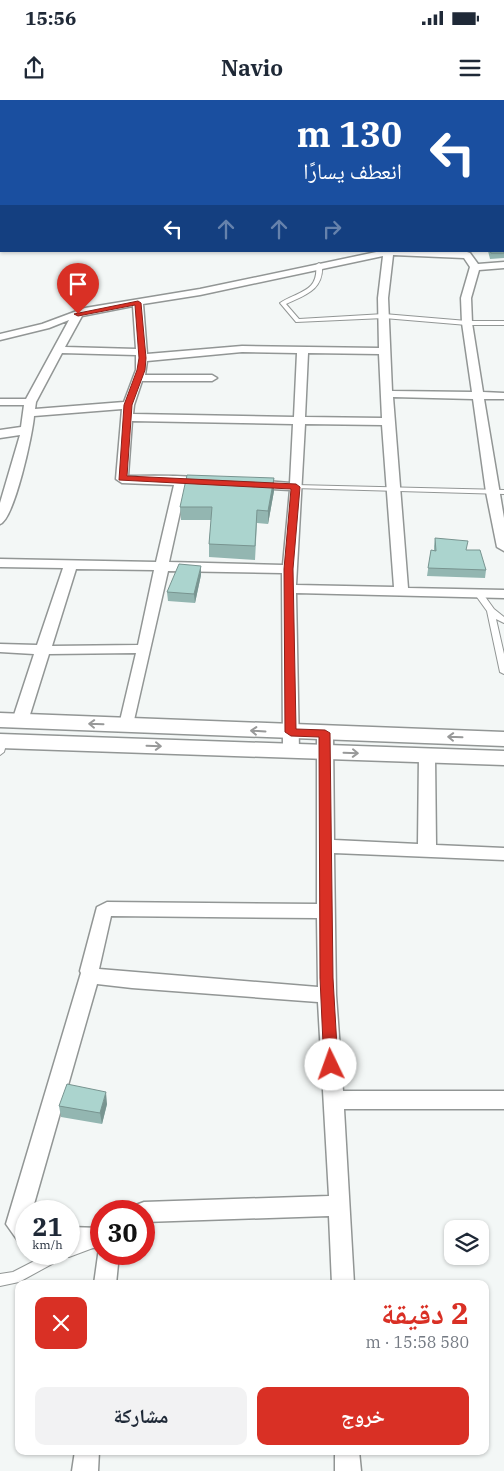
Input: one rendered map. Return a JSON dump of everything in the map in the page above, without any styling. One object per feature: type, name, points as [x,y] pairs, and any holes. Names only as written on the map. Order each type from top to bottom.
[{"type":"street","points":[[391,252],[383,274],[385,351],[388,422],[394,490],[393,515],[401,590]]},
{"type":"street","points":[[0,337],[45,326],[78,314],[391,252],[465,253],[476,267]]},
{"type":"street","points":[[476,267],[504,265]]},
{"type":"street","points":[[476,267],[466,298],[466,323],[478,396],[498,492],[504,546]]},
{"type":"street","points":[[138,303],[143,355],[128,411],[122,478],[220,482]]},
{"type":"street","points":[[0,520],[6,487],[27,430],[30,407],[78,314]]},
{"type":"street","points":[[58,350],[143,355],[302,349],[385,351]]},
{"type":"street","points":[[291,742],[289,569],[296,487],[302,349]]},
{"type":"street","points":[[138,378],[212,378]]},
{"type":"street","points":[[387,394],[504,396]]},
{"type":"street","points":[[0,402],[59,409],[128,411],[298,422],[388,422]]},
{"type":"street","points":[[0,434],[27,430]]},
{"type":"street","points":[[127,725],[142,649],[181,480]]},
{"type":"street","points":[[239,483],[296,487]]},
{"type":"street","points":[[0,563],[70,566],[289,569]]},
{"type":"street","points":[[70,566],[44,650],[10,720],[127,725],[291,742]]},
{"type":"street","points":[[290,589],[401,590],[504,594]]},
{"type":"street","points":[[0,648],[44,650],[142,649]]},
{"type":"street","points":[[1,745],[325,743],[504,739]]},
{"type":"street","points":[[325,743],[426,755],[504,758]]},
{"type":"street","points":[[325,743],[327,995],[343,1280]]},
{"type":"street","points":[[426,755],[427,851]]},
{"type":"street","points":[[325,846],[504,854]]},
{"type":"street","points":[[23,1200],[90,974],[89,970],[104,912],[107,909],[326,911]]},
{"type":"street","points":[[90,974],[132,981],[327,995]]},
{"type":"street","points":[[333,1100],[504,1100]]},
{"type":"street","points":[[155,1212],[340,1206]]},
{"type":"street","points":[[105,1280],[107,1265]]},
{"type":"street","points":[[85,1471],[87,1455]]},
{"type":"street","points":[[347,1455],[348,1471]]},
{"type":"lane","points":[[319,266],[321,277],[316,287],[283,303],[285,308],[298,321],[384,316],[466,323],[504,323]]},
{"type":"lane","points":[[296,487],[498,492]]},
{"type":"lane","points":[[478,593],[491,611],[504,621]]},
{"type":"lane","points":[[491,611],[504,672]]},
{"type":"lane","points":[[0,1280],[14,1278],[38,1265]]},
{"type":"building","points":[[187,475],[274,478],[268,511],[257,510],[255,546],[209,544],[212,507],[180,507]]},
{"type":"building","points":[[435,538],[468,541],[466,550],[480,550],[486,570],[428,568],[431,550],[436,551]]},
{"type":"building","points":[[179,564],[201,566],[194,594],[167,592]]},
{"type":"building","points":[[67,1084],[106,1092],[100,1113],[59,1106]]},
{"type":"route","points":[[78,314],[84,311],[138,303],[143,352],[141,370],[128,405],[128,428],[122,478],[296,487],[289,569],[291,732],[325,733],[327,995],[331,1065]]}]
